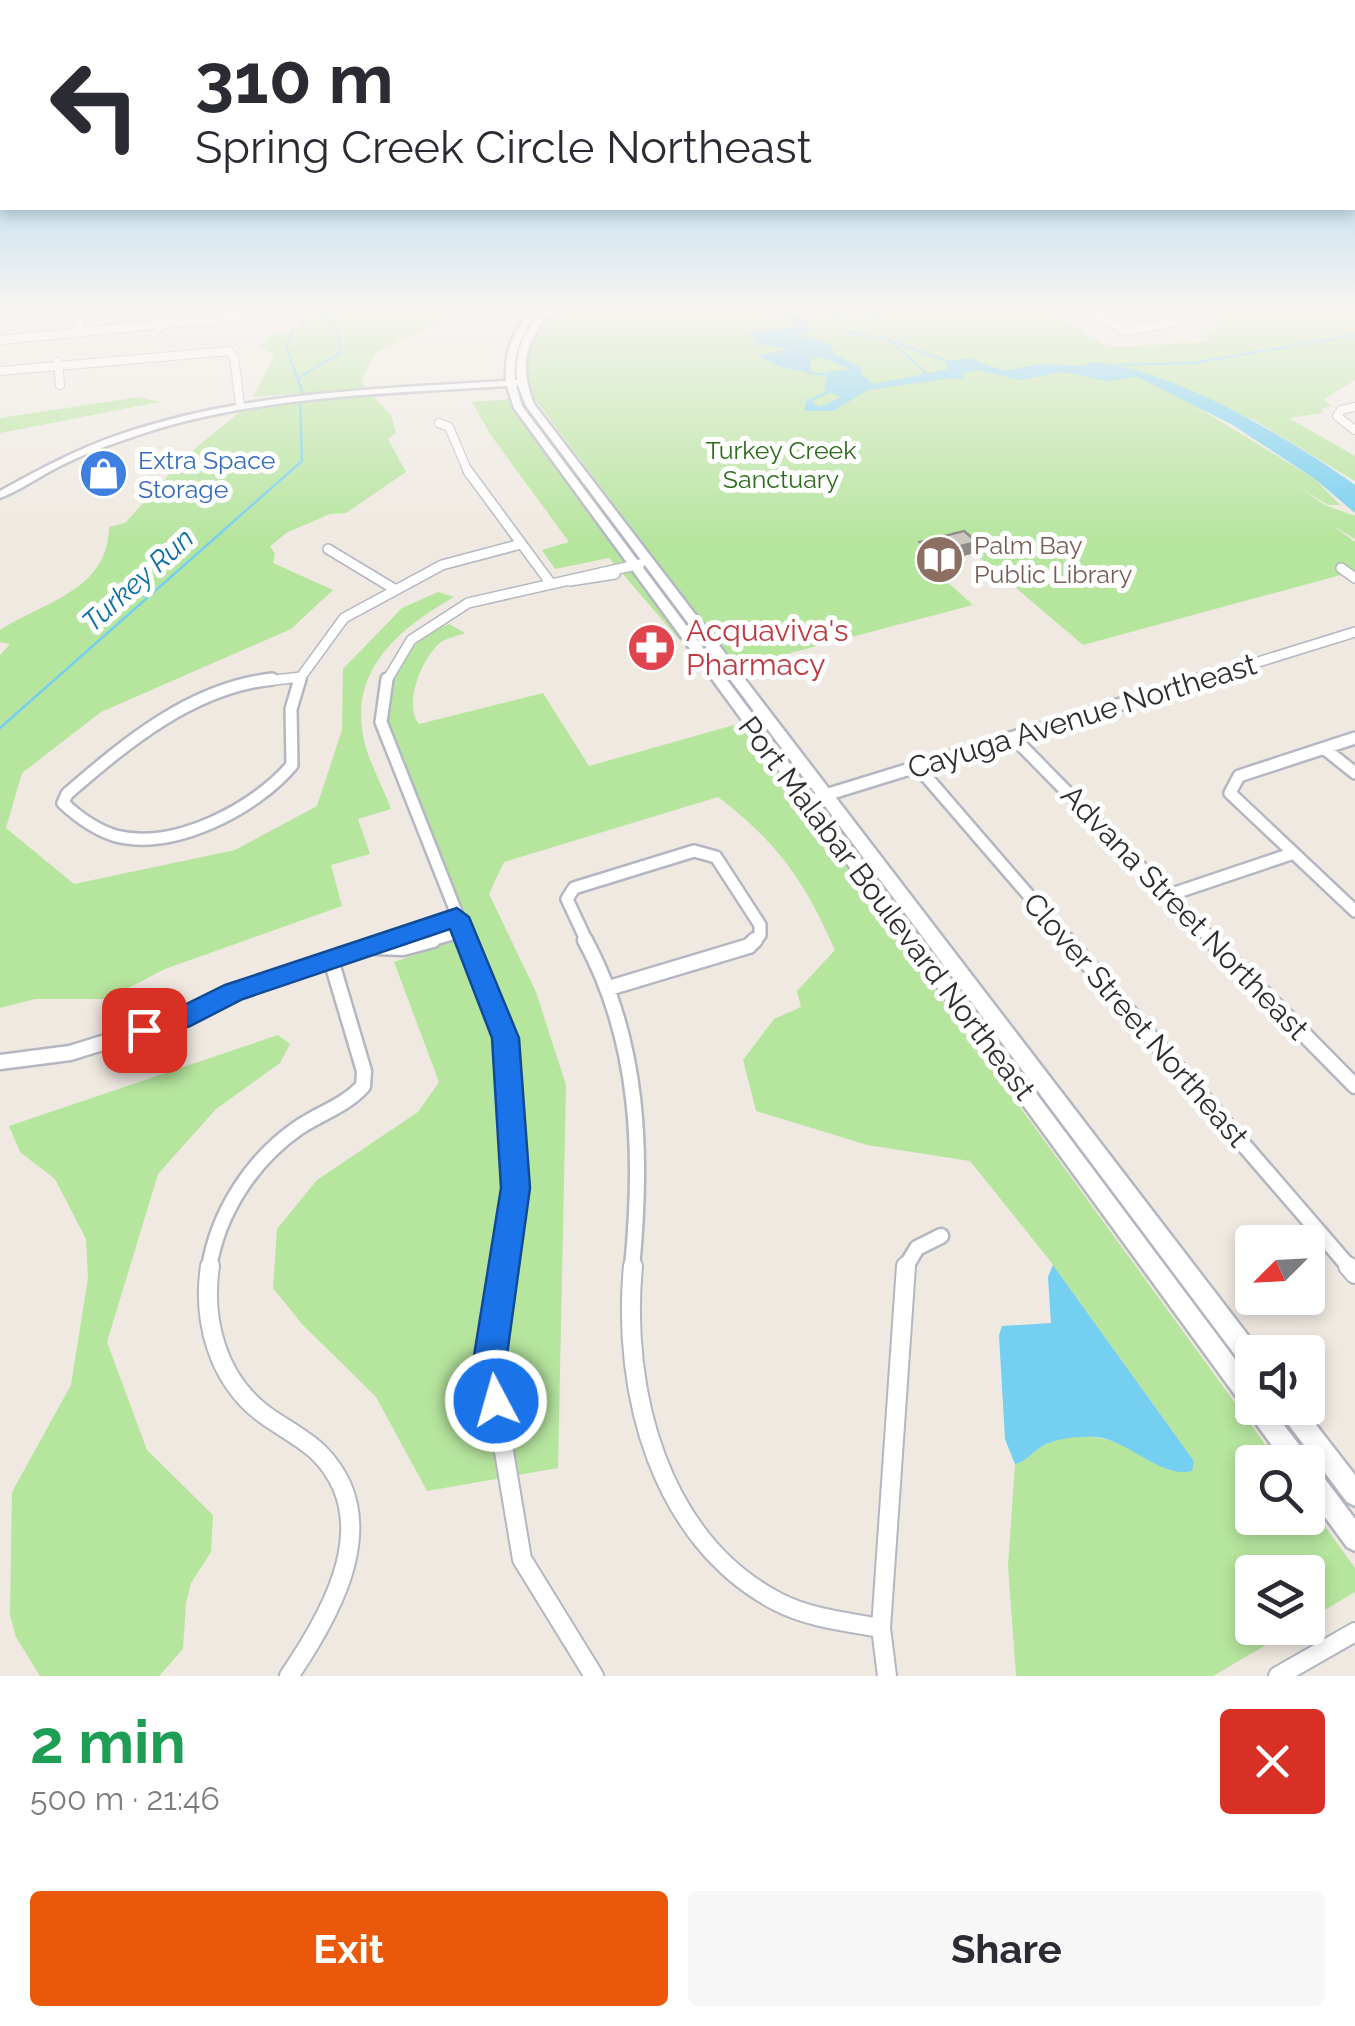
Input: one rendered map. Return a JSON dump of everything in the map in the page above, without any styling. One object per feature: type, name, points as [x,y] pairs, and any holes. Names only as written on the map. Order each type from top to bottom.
[{"type":"street","points":[[237,385],[239,403]]},
{"type":"street","points":[[0,486],[46,460],[107,434],[239,403],[452,385]]},
{"type":"street","name":"Port Malabar Boulevard Northeast","points":[[517,385],[755,717],[1235,1336]]},
{"type":"street","points":[[0,495],[55,462],[109,439],[239,403]]},
{"type":"street","points":[[1355,407],[1341,410],[1337,416],[1355,430]]},
{"type":"street","points":[[439,423],[450,427],[470,476],[549,582]]},
{"type":"street","points":[[300,677],[252,680],[154,722],[66,794],[63,803],[111,834],[136,838],[252,804],[292,764],[291,710],[300,677],[344,618],[442,565],[521,544]]},
{"type":"street","points":[[328,549],[396,590]]},
{"type":"street","points":[[594,1676],[522,1559],[489,1362],[516,1188],[506,1038],[380,722],[384,675],[411,638],[436,620],[487,596],[549,582],[586,581],[642,564]]},
{"type":"street","points":[[1340,568],[1355,578]]},
{"type":"street","name":"Cayuga Avenue Northeast","points":[[817,797],[1355,632]]},
{"type":"street","name":"Advana Street Northeast","points":[[1014,738],[1355,1086]]},
{"type":"street","points":[[1355,738],[1239,776],[1230,793],[1355,911]]},
{"type":"street","points":[[1325,749],[1355,773]]},
{"type":"street","name":"Clover Street Northeast","points":[[918,766],[1355,1274]]},
{"type":"street","name":"Port Malabar Boulevard Northeast","points":[[817,797],[1235,1376]]},
{"type":"street","points":[[608,988],[749,946],[760,935],[760,925],[716,857],[694,851],[574,888],[568,904],[608,988],[631,1076],[639,1144],[630,1300],[636,1389],[660,1468],[691,1521],[726,1567],[776,1602],[819,1618],[881,1628]]},
{"type":"street","points":[[1170,895],[1291,854]]},
{"type":"street","points":[[0,1062],[70,1053],[162,1025],[234,992],[411,930],[460,924]]},
{"type":"street","points":[[371,946],[417,944],[460,924]]},
{"type":"street","points":[[411,930],[417,944]]},
{"type":"street","points":[[289,1676],[328,1620],[343,1578],[350,1534],[346,1500],[323,1458],[256,1408],[234,1381],[211,1336],[207,1286],[218,1229],[248,1178],[298,1128],[352,1098],[363,1086],[364,1072],[331,960]]},
{"type":"street","points":[[886,1676],[881,1628],[903,1271],[917,1248],[940,1236]]},
{"type":"street","points":[[1303,1425],[1355,1494]]},
{"type":"street","points":[[1325,1498],[1355,1539]]},
{"type":"street","points":[[1278,1676],[1355,1632]]},
{"type":"green space","points":[[259,385],[366,388],[253,397]]},
{"type":"green space","name":"Turkey Creek Sanctuary","points":[[529,385],[1161,385],[1315,479],[1340,505],[1328,505],[1298,486],[1325,505],[1355,516],[1355,539],[1332,525],[1355,542],[1355,571],[1083,645],[957,538],[920,550],[926,563],[973,605],[737,667],[531,394]]},
{"type":"green space","name":"Turkey Creek Sanctuary","points":[[1170,385],[1346,385],[1324,399],[1331,406],[1321,409],[1323,413],[1289,418],[1355,456],[1355,481],[1256,421]]},
{"type":"green space","points":[[372,395],[391,415],[396,433],[388,439],[406,472],[346,513],[330,514],[288,532],[270,546],[275,554],[273,563],[333,590],[291,629],[101,712],[22,773],[6,828],[74,884],[235,850],[317,806],[342,730],[343,669],[402,608],[438,592],[454,597],[417,621],[386,649],[366,685],[363,738],[391,809],[358,819],[370,854],[331,865],[342,906],[165,969],[107,999],[35,999],[0,1008],[0,655],[10,644],[0,642],[0,630],[86,580],[106,548],[109,527],[125,523],[186,456],[247,406]]},
{"type":"green space","points":[[521,396],[718,662],[711,664],[521,405]]},
{"type":"green space","points":[[139,397],[160,402],[0,433],[0,418]]},
{"type":"green space","points":[[511,399],[702,666],[609,558],[555,569],[542,550],[569,542],[490,434],[472,402]]},
{"type":"green space","points":[[449,624],[465,633],[441,642],[421,669],[413,705],[419,724],[543,693],[589,766],[741,723],[1235,1403],[1235,1425],[1251,1425],[1266,1445],[1235,1445],[1235,1535],[1325,1535],[1325,1527],[1355,1568],[1355,1592],[1325,1610],[1325,1555],[1235,1555],[1235,1645],[1266,1645],[1213,1676],[1016,1676],[1008,1566],[1015,1464],[1049,1443],[1082,1436],[1113,1441],[1172,1469],[1194,1461],[1051,1262],[970,1161],[867,1145],[756,1111],[743,1060],[774,1019],[801,1007],[797,991],[835,950],[787,864],[757,830],[718,797],[504,862],[489,894],[536,992],[566,1085],[558,1468],[427,1491],[376,1397],[302,1324],[273,1288],[277,1229],[317,1180],[418,1112],[439,1082],[394,962],[476,933],[407,789],[381,719],[393,674],[411,650]]},
{"type":"green space","points":[[278,1035],[290,1044],[280,1063],[216,1109],[158,1174],[107,1342],[147,1450],[213,1515],[211,1552],[191,1583],[186,1603],[183,1649],[159,1676],[40,1676],[16,1637],[10,1615],[12,1492],[71,1385],[88,1278],[86,1239],[55,1179],[20,1152],[9,1126]]},
{"type":"water","points":[[825,385],[902,385],[868,390],[833,411],[804,411],[807,398],[820,407],[841,397],[824,390]]},
{"type":"water","points":[[1153,385],[1189,389],[1329,467],[1355,485],[1355,513],[1315,479],[1231,424]]},
{"type":"water","points":[[1053,1265],[1194,1461],[1192,1471],[1157,1465],[1096,1437],[1053,1442],[1015,1464],[1005,1439],[999,1335],[1002,1326],[1051,1323],[1048,1277]]},
{"type":"building","points":[[964,531],[977,542],[933,553],[920,542]]},
{"type":"waterway","name":"Turkey Run","points":[[300,385],[302,391]]},
{"type":"waterway","points":[[809,401],[828,392]]},
{"type":"waterway","name":"Turkey Run","points":[[0,728],[302,461],[300,401]]},
{"type":"place","name":"Extra Space Storage","points":[[103,474]]},
{"type":"place","name":"Palm Bay Public Library","points":[[939,559]]},
{"type":"place","name":"Acquaviva's Pharmacy","points":[[651,647]]},
{"type":"route","points":[[144,1030],[180,1019],[234,992],[457,917],[506,1038],[516,1188],[489,1362],[496,1401]]}]
